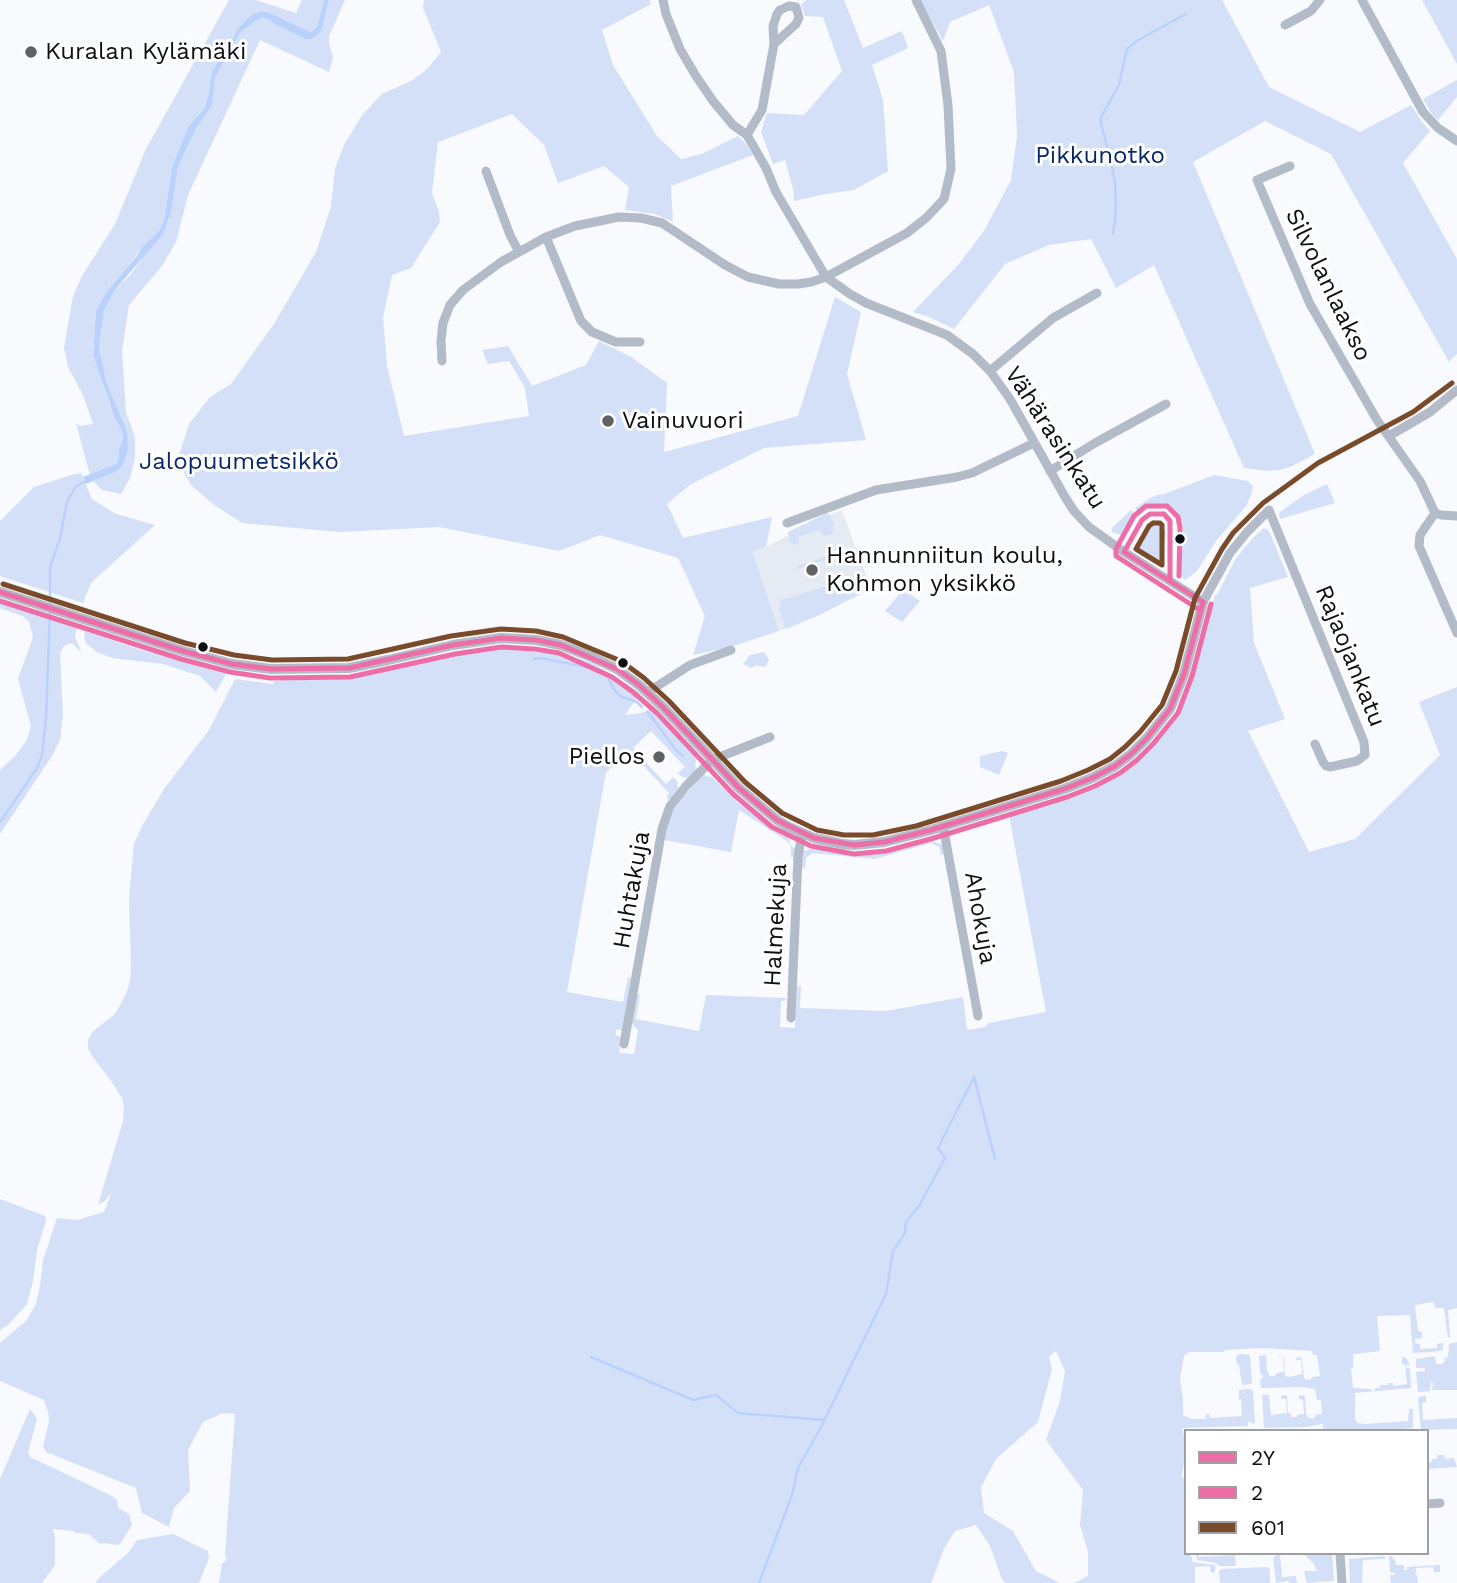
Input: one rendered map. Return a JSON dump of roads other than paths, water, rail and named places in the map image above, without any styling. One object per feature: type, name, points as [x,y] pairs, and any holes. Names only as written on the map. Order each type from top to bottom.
[{"type":"street","name":"Vähärasinkatu","points":[[663,0],[680,49],[696,76],[733,125],[747,135],[776,192],[826,278],[866,303],[947,335],[973,354],[990,371],[1010,399],[1074,511],[1089,527],[1203,602]]},
{"type":"street","points":[[442,361],[441,332],[450,305],[463,290],[501,262],[546,237],[590,222],[640,218],[662,223],[748,277],[779,284],[826,278],[907,233],[944,199],[951,169],[948,104],[941,51],[916,0]]},
{"type":"street","points":[[1285,25],[1311,11],[1320,0]]},
{"type":"street","points":[[1362,0],[1423,112],[1438,128],[1457,141]]},
{"type":"street","points":[[747,135],[762,110],[774,44]]},
{"type":"street","name":"Silvolanlaakso","points":[[1290,166],[1257,180],[1310,304],[1389,436]]},
{"type":"street","points":[[486,171],[519,252]]},
{"type":"street","points":[[546,237],[581,321],[592,332],[604,337],[616,341],[640,342]]},
{"type":"street","points":[[990,371],[1053,318],[1097,293]]},
{"type":"street","points":[[1457,390],[1430,412],[1389,436],[1420,481],[1435,513],[1457,516]]},
{"type":"street","points":[[1050,471],[1166,404]]},
{"type":"street","points":[[787,523],[876,490],[972,473],[1034,443]]},
{"type":"street","name":"Rajaojankatu","points":[[1203,602],[1230,553],[1269,510],[1364,742],[1365,755],[1357,761],[1326,766],[1315,744]]},
{"type":"street","points":[[1435,513],[1420,535],[1419,546],[1457,633]]},
{"type":"street","points":[[3,593],[183,652],[271,669],[349,668],[467,642],[501,638],[561,645],[624,674],[648,692],[739,788],[789,828],[843,844],[866,845],[895,840],[1064,789],[1115,766],[1147,738],[1170,709],[1184,674],[1203,602]]},
{"type":"street","points":[[648,692],[690,665],[732,650]]},
{"type":"street","points":[[712,760],[770,737]]},
{"type":"street","name":"Huhtakuja","points":[[624,1044],[664,821],[679,794],[712,760]]},
{"type":"street","name":"Ahokuja","points":[[943,826],[978,1016]]},
{"type":"street","name":"Halmekuja","points":[[791,1018],[798,857],[802,833]]},
{"type":"street","points":[[1429,1504],[1440,1503]]},
{"type":"street","points":[[1340,1555],[1342,1583]]},
{"type":"water","points":[[324,0],[329,0],[322,29],[316,36],[305,39],[268,19],[261,18],[240,33],[215,78],[212,106],[196,129],[178,167],[171,212],[163,234],[114,291],[104,311],[99,347],[107,384],[127,431],[128,449],[123,465],[117,471],[86,484],[83,477],[116,464],[123,439],[93,355],[96,311],[106,293],[142,247],[159,231],[164,221],[172,167],[188,128],[205,107],[212,71],[238,29],[250,16],[268,12],[311,32],[317,27]]},
{"type":"waterway","name":"Pikkunotko","points":[[1113,234],[1116,212],[1115,183],[1101,117],[1119,85],[1127,49],[1138,40],[1186,14]]},
{"type":"waterway","points":[[50,604],[50,568],[60,538],[67,502],[76,486],[86,481]]},
{"type":"waterway","points":[[0,822],[37,768],[42,755],[50,610]]},
{"type":"waterway","points":[[534,659],[591,668]]},
{"type":"waterway","points":[[602,671],[620,696],[637,702],[642,707]]},
{"type":"waterway","points":[[648,712],[683,756]]},
{"type":"waterway","points":[[974,1077],[995,1159]]},
{"type":"waterway","points":[[759,1583],[792,1495],[798,1468],[886,1294],[893,1251],[905,1233],[906,1222],[919,1206],[945,1158],[938,1148],[974,1077]]},
{"type":"waterway","points":[[591,1357],[693,1400],[716,1395],[738,1413],[824,1420]]},
{"type":"place","name":"Kuralan Kylämäki","points":[[31,52]]},
{"type":"place","name":"Vainuvuori","points":[[608,421]]},
{"type":"place","name":"Hannunniitun koulu, Kohmon yksikkö","points":[[812,570]]},
{"type":"place","name":"Piellos","points":[[659,757]]},
{"type":"park label","name":"Jalopuumetsikkö","points":[[239,462]]}]
